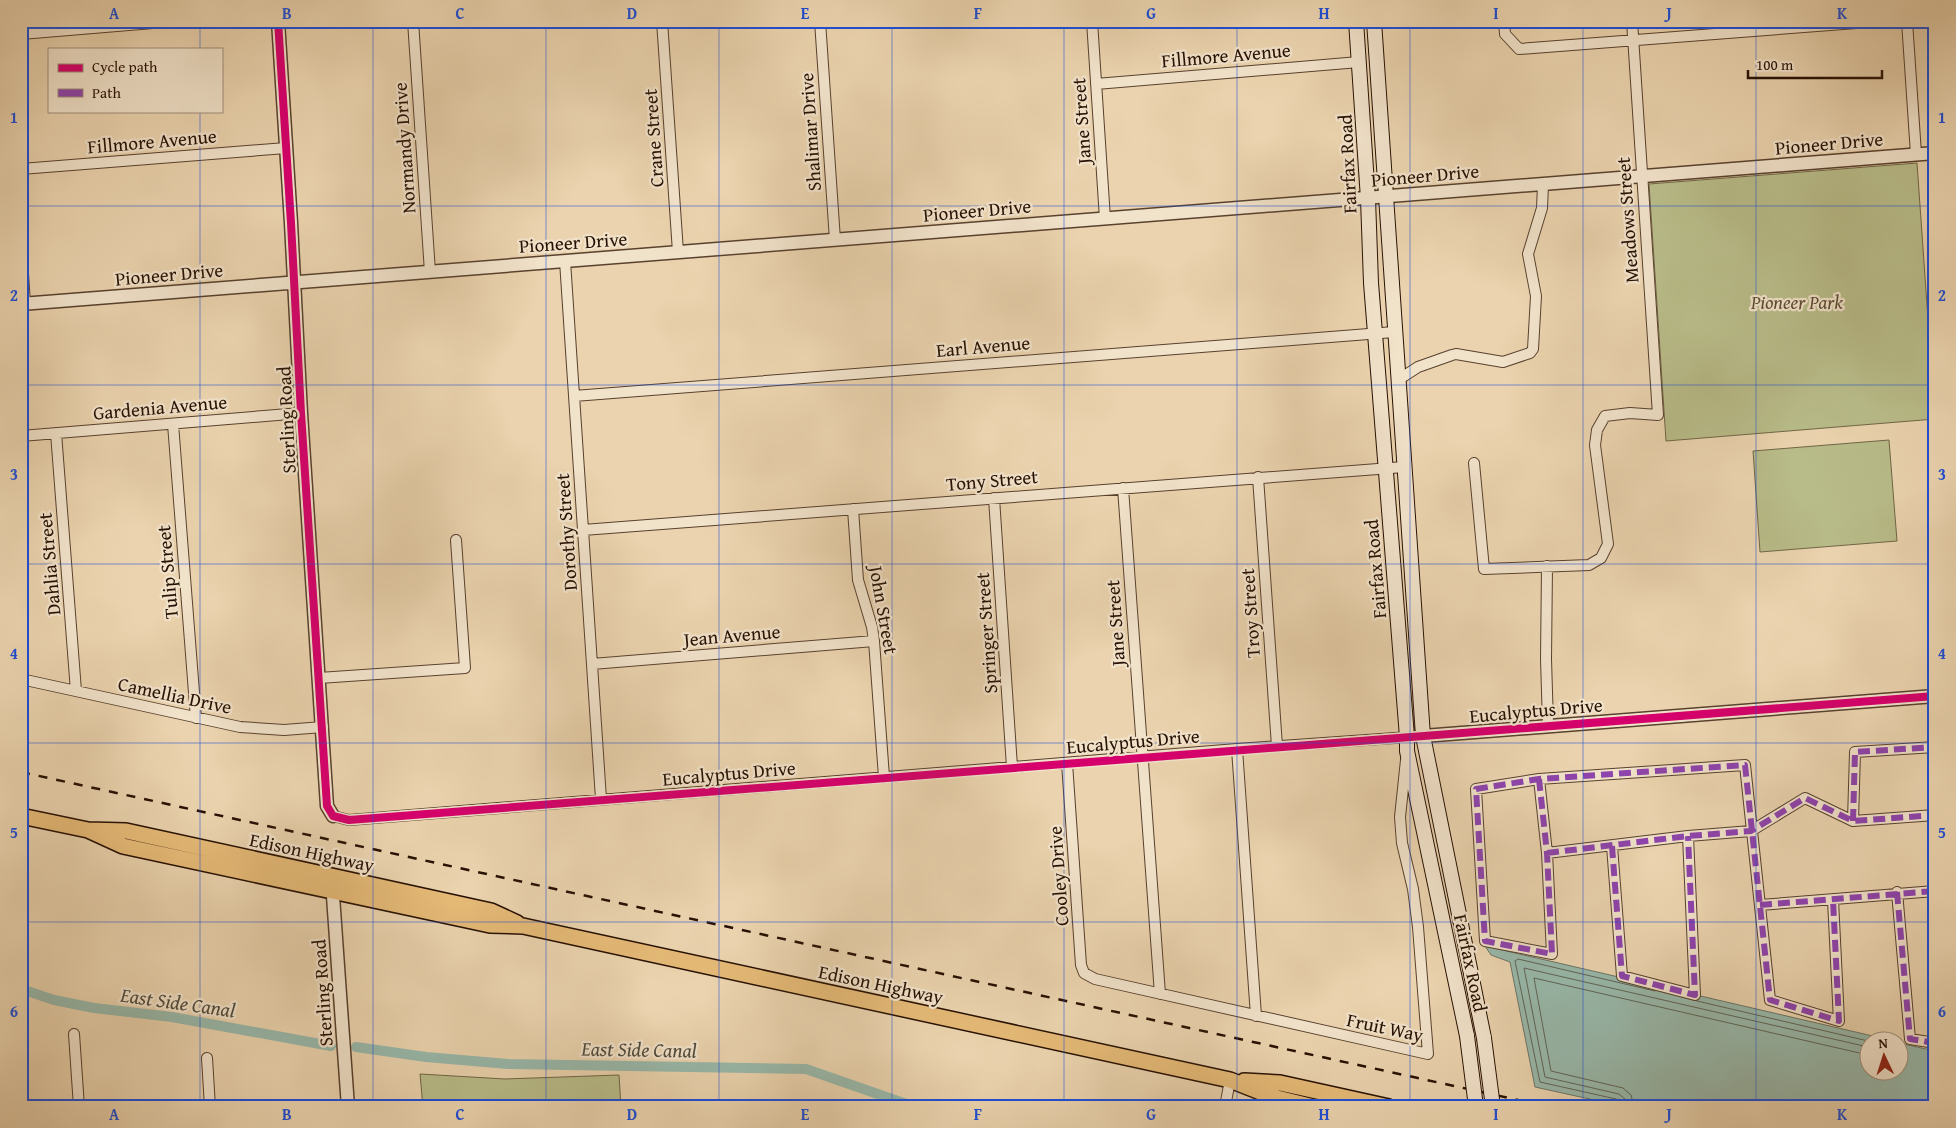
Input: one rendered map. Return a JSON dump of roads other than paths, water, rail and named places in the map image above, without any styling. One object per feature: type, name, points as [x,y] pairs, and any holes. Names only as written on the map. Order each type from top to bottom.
[{"type":"main road","name":"Fairfax Road","points":[[1356,21],[1375,333],[1407,744],[1467,1036],[1476,1107]]},
{"type":"main road","name":"Fairfax Road","points":[[1374,21],[1423,736],[1484,1038],[1493,1107]]},
{"type":"main road","name":"Edison Highway","points":[[21,816],[88,830],[123,846],[332,884],[490,926],[523,926],[1230,1080],[1280,1083],[1389,1107]]},
{"type":"main road","name":"Edison Highway","points":[[1230,1080],[1273,1097],[1314,1107]]},
{"type":"street","points":[[21,34],[177,21]]},
{"type":"street","name":"Sterling Road","points":[[278,21],[295,283],[301,413],[328,806],[334,816]]},
{"type":"street","name":"Normandy Drive","points":[[413,21],[430,272]]},
{"type":"street","name":"Crane Street","points":[[662,21],[678,252]]},
{"type":"street","name":"Shalimar Drive","points":[[820,21],[835,240]]},
{"type":"street","name":"Jane Street","points":[[1092,21],[1105,219]]},
{"type":"street","points":[[1504,21],[1505,34],[1511,43],[1519,49],[1633,41],[1772,26],[1883,21]]},
{"type":"street","name":"Meadows Street","points":[[1547,566],[1589,565],[1601,558],[1608,544],[1596,445],[1597,430],[1605,416],[1630,413],[1658,415],[1632,21]]},
{"type":"street","points":[[1907,21],[1916,154]]},
{"type":"street","name":"Fillmore Avenue","points":[[1096,84],[1359,62]]},
{"type":"street","name":"Fillmore Avenue","points":[[21,169],[286,148]]},
{"type":"street","name":"Pioneer Drive","points":[[23,304],[1385,198],[1935,153]]},
{"type":"street","points":[[1398,380],[1418,368],[1452,355],[1503,362],[1530,353],[1533,349],[1536,296],[1528,254],[1542,208],[1543,185]]},
{"type":"street","points":[[21,243],[23,304]]},
{"type":"street","name":"Dorothy Street","points":[[565,261],[601,800]]},
{"type":"street","name":"Earl Avenue","points":[[574,396],[1394,332]]},
{"type":"street","name":"Gardenia Avenue","points":[[21,436],[301,413]]},
{"type":"street","name":"Tulip Street","points":[[173,424],[196,718]]},
{"type":"street","name":"Dahlia Street","points":[[56,433],[76,691]]},
{"type":"street","points":[[1474,463],[1484,569],[1547,566],[1546,659],[1548,725]]},
{"type":"street","name":"Tony Street","points":[[583,530],[1404,467]]},
{"type":"street","name":"Troy Street","points":[[1258,477],[1276,746]]},
{"type":"street","name":"Jane Street","points":[[1123,488],[1160,994]]},
{"type":"street","name":"Springer Street","points":[[994,498],[1012,767]]},
{"type":"street","name":"John Street","points":[[853,509],[858,580],[872,627],[874,641],[884,777]]},
{"type":"street","points":[[319,678],[465,668],[456,540]]},
{"type":"street","name":"Jean Avenue","points":[[592,664],[874,641]]},
{"type":"street","name":"Camellia Drive","points":[[21,679],[196,718],[262,730],[323,727]]},
{"type":"street","name":"Eucalyptus Drive","points":[[334,816],[348,820],[1276,746],[1407,744],[1423,736],[1935,696]]},
{"type":"street","name":"Fruit Way","points":[[1095,979],[1428,1054],[1418,927],[1413,890],[1402,843],[1400,817],[1407,744]]},
{"type":"street","points":[[1853,821],[1855,752],[1935,747]]},
{"type":"street","points":[[1237,749],[1256,1016]]},
{"type":"street","name":"Cooley Drive","points":[[1067,764],[1081,965],[1084,973],[1095,979]]},
{"type":"street","points":[[1539,779],[1552,954],[1484,941],[1476,789],[1539,779],[1745,765],[1770,1000],[1839,1021],[1833,900]]},
{"type":"street","points":[[1546,853],[1688,836],[1751,831],[1805,798],[1853,821],[1935,815]]},
{"type":"street","points":[[1612,846],[1622,976],[1695,995],[1688,836]]},
{"type":"street","name":"Sterling Road","points":[[332,884],[348,1107]]},
{"type":"street","points":[[1760,905],[1833,900],[1897,892],[1935,891]]},
{"type":"street","points":[[1897,892],[1910,1039],[1935,1043]]},
{"type":"street","points":[[74,1034],[79,1107]]},
{"type":"street","points":[[207,1058],[210,1107]]},
{"type":"street","points":[[1225,1107],[1230,1080]]},
{"type":"water","points":[[1485,946],[1858,1033],[1858,1080],[1908,1080],[1908,1045],[1935,1051],[1935,1107],[1626,1107],[1535,1087],[1510,962],[1491,955]]},
{"type":"waterway","name":"East Side Canal","points":[[21,989],[54,1000],[94,1008],[172,1017],[331,1046]]},
{"type":"waterway","name":"East Side Canal","points":[[356,1047],[426,1057],[508,1064],[806,1069],[915,1107]]},
{"type":"railway","points":[[21,772],[1550,1107]]},
{"type":"park label","name":"Pioneer Park","points":[[1797,302]]}]
